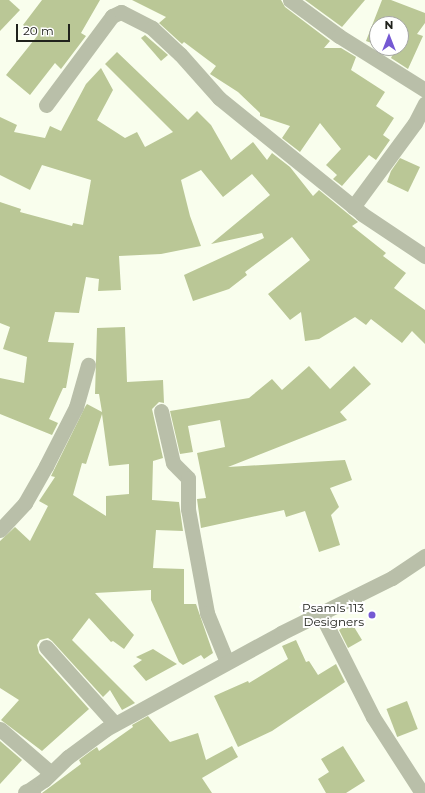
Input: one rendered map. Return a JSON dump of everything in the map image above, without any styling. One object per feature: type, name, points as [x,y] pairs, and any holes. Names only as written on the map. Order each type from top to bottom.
[{"type":"street","points":[[290,0],[345,40],[425,90]]},
{"type":"street","points":[[46,105],[112,16],[121,12],[152,28],[180,54],[219,98],[353,207],[425,256]]},
{"type":"street","points":[[353,207],[415,123],[425,103]]},
{"type":"street","points":[[0,530],[25,503],[46,466],[76,407],[88,365]]},
{"type":"street","points":[[161,411],[173,463],[188,478],[188,509],[207,613],[227,662]]},
{"type":"street","points":[[29,792],[87,742],[115,724],[227,662],[392,578],[425,556]]},
{"type":"street","points":[[321,614],[373,717],[422,793]]},
{"type":"street","points":[[46,647],[115,724]]},
{"type":"street","points":[[0,729],[51,773]]},
{"type":"building","points":[[0,0],[9,0],[20,10],[0,31]]},
{"type":"building","points":[[42,0],[100,0],[81,33],[86,36],[61,69],[55,63],[30,95],[6,75],[38,35],[23,25]]},
{"type":"building","points":[[132,0],[281,0],[285,7],[330,41],[324,48],[341,48],[356,57],[351,70],[385,92],[376,106],[394,118],[383,135],[390,140],[376,160],[369,155],[342,186],[333,179],[337,175],[326,165],[341,149],[320,123],[300,152],[282,138],[290,126],[260,116],[260,113],[238,92],[210,74],[216,66],[184,42],[182,44],[159,23],[166,17]]},
{"type":"building","points":[[305,0],[365,0],[342,27]]},
{"type":"building","points":[[382,0],[391,0],[425,13],[425,23],[417,34],[423,36],[408,69],[391,58],[392,56],[409,56],[409,16],[376,16]]},
{"type":"building","points":[[369,33],[369,42],[366,41]]},
{"type":"building","points":[[145,35],[168,55],[161,61],[141,38]]},
{"type":"building","points":[[117,52],[188,120],[197,111],[211,125],[231,160],[253,142],[267,160],[272,153],[290,167],[313,196],[319,190],[358,222],[352,226],[386,253],[383,256],[406,273],[394,288],[425,310],[425,344],[412,331],[402,343],[371,319],[366,325],[355,317],[319,339],[305,341],[301,312],[290,320],[268,294],[310,260],[292,237],[245,272],[247,275],[229,289],[193,301],[184,275],[264,238],[262,233],[211,244],[270,195],[252,174],[223,197],[201,170],[181,180],[190,216],[201,246],[161,254],[119,256],[121,290],[98,291],[99,279],[86,277],[79,313],[55,312],[48,342],[74,343],[66,388],[63,388],[49,419],[58,423],[52,435],[0,414],[0,378],[24,383],[27,357],[3,349],[10,327],[0,323],[0,202],[21,209],[20,212],[72,226],[73,223],[83,225],[91,180],[42,165],[30,190],[0,175],[0,117],[17,125],[14,132],[45,138],[50,126],[61,131],[86,84],[101,68],[113,90],[97,120],[125,138],[137,132],[145,147],[173,132],[105,64]]},
{"type":"building","points":[[400,158],[420,167],[408,192],[387,182],[391,171]]},
{"type":"building","points":[[125,327],[127,382],[163,380],[164,403],[159,402],[152,409],[163,458],[153,461],[152,500],[179,502],[183,531],[156,530],[153,568],[184,569],[184,604],[196,604],[213,653],[204,659],[201,655],[183,665],[179,662],[151,600],[151,590],[95,593],[134,635],[124,649],[113,641],[111,642],[89,618],[72,640],[135,703],[122,710],[110,690],[103,697],[52,641],[48,638],[40,640],[37,645],[39,653],[89,709],[42,751],[1,720],[19,700],[0,688],[0,541],[15,527],[30,541],[48,506],[39,501],[55,477],[51,476],[85,407],[87,404],[102,412],[99,394],[95,394],[97,328]],"holes":[[[102,414],[109,466],[129,464],[129,494],[106,496],[106,516],[73,495],[82,463],[86,464]]]},
{"type":"building","points":[[309,366],[330,389],[354,366],[371,384],[340,412],[347,420],[228,467],[345,460],[352,480],[330,488],[339,507],[331,515],[340,545],[319,552],[305,511],[286,517],[284,510],[201,528],[197,499],[206,498],[197,453],[225,447],[220,420],[188,426],[193,452],[180,454],[170,411],[249,398],[272,379],[282,390]]},
{"type":"building","points":[[351,622],[362,640],[348,648],[339,630]]},
{"type":"building","points":[[296,640],[306,662],[309,661],[318,675],[336,664],[345,682],[272,731],[238,747],[214,696],[248,681],[249,683],[288,659],[282,646]]},
{"type":"building","points":[[153,649],[177,664],[146,681],[133,666],[142,660],[136,657]]},
{"type":"building","points":[[407,701],[418,729],[397,737],[386,709]]},
{"type":"building","points":[[148,716],[170,742],[198,733],[206,760],[232,746],[238,757],[202,778],[212,793],[42,793],[81,764],[79,760],[91,751],[97,747],[99,751],[133,727],[132,725]]},
{"type":"building","points":[[0,741],[22,760],[0,784]]},
{"type":"building","points":[[343,746],[365,781],[346,793],[326,793],[318,779],[329,772],[321,759]]},
{"type":"place","name":"Psamls 113 Designers","points":[[372,615]]}]
